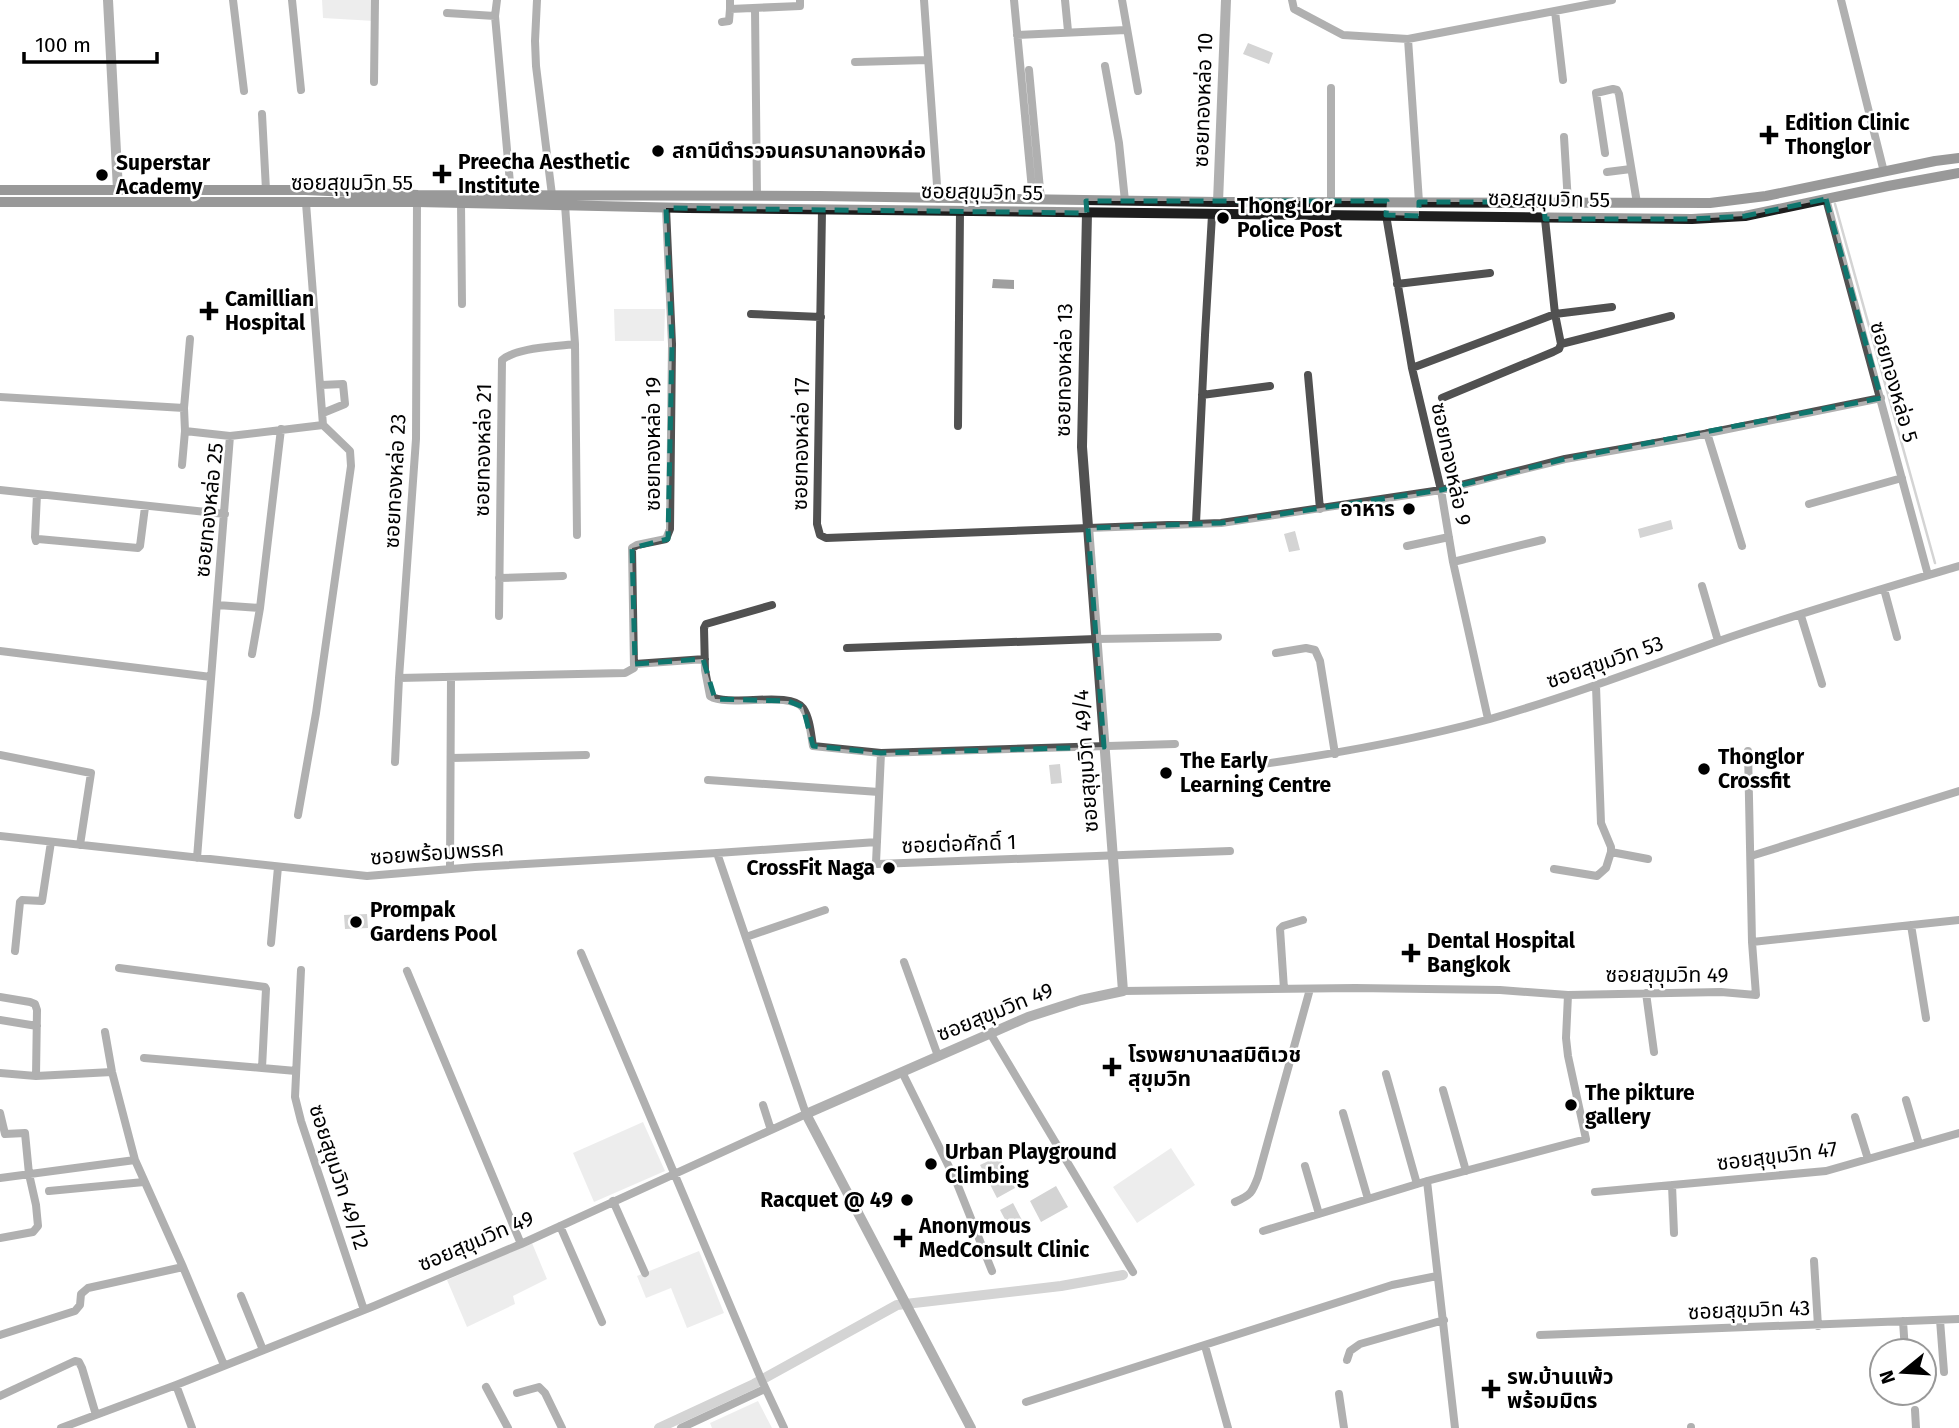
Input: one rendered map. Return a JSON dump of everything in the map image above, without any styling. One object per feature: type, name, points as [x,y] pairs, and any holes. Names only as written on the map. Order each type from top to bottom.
[{"type":"main road","name":"ซอยสุขุมวิท 55","points":[[961,205],[1037,200],[1086,207],[1125,201],[1710,203],[1738,201],[1959,158]]},
{"type":"main road","points":[[1884,172],[1888,186]]},
{"type":"main road","name":"ซอยสุขุมวิท 55","points":[[0,202],[306,202],[417,198],[666,202],[757,209],[822,210],[961,205],[1086,207],[1212,215],[1723,218],[1959,173]]},
{"type":"main road","points":[[1823,185],[1826,199]]},
{"type":"main road","name":"ซอยสุขุมวิท 55","points":[[0,190],[306,190],[461,203],[552,195],[565,200]]},
{"type":"main road","points":[[180,190],[186,203]]},
{"type":"main road","points":[[186,203],[192,190]]},
{"type":"main road","points":[[306,190],[306,202]]},
{"type":"main road","name":"ซอยสุขุมวิท 55","points":[[666,202],[757,196],[821,196],[938,205]]},
{"type":"main road","points":[[757,196],[757,209]]},
{"type":"main road","points":[[821,196],[822,210]]},
{"type":"main road","points":[[1386,215],[1387,201]]},
{"type":"main road","points":[[1212,215],[1219,202]]},
{"type":"main road","points":[[1419,202],[1419,216]]},
{"type":"main road","points":[[1544,202],[1545,219]]},
{"type":"main road","points":[[1567,202],[1569,219]]},
{"type":"street","points":[[108,0],[118,190]]},
{"type":"street","points":[[233,0],[244,92]]},
{"type":"street","points":[[292,0],[300,90]]},
{"type":"street","points":[[374,82],[375,0]]},
{"type":"street","points":[[497,0],[495,16],[511,199]]},
{"type":"street","points":[[537,0],[535,41],[552,195]]},
{"type":"street","points":[[722,22],[729,21],[730,5],[755,9],[800,6],[800,0]]},
{"type":"street","points":[[924,0],[938,205]]},
{"type":"street","points":[[1014,0],[1037,200]]},
{"type":"street","points":[[1065,0],[1068,32]]},
{"type":"street","points":[[1122,0],[1139,91]]},
{"type":"street","name":"ซอยทองหล่อ 10","points":[[1219,202],[1226,0]]},
{"type":"street","points":[[1292,0],[1294,9],[1343,35],[1408,39],[1612,0]]},
{"type":"street","points":[[1841,0],[1884,172]]},
{"type":"street","points":[[755,9],[757,196]]},
{"type":"street","points":[[1555,11],[1563,80]]},
{"type":"street","points":[[447,13],[495,16]]},
{"type":"street","points":[[1017,35],[1126,30]]},
{"type":"street","points":[[1408,39],[1419,202]]},
{"type":"street","points":[[855,62],[928,60]]},
{"type":"street","points":[[1105,66],[1119,143],[1125,201]]},
{"type":"street","points":[[1029,70],[1037,200]]},
{"type":"street","points":[[1331,88],[1331,201]]},
{"type":"street","points":[[1605,153],[1596,93],[1613,89],[1619,94],[1637,203]]},
{"type":"street","points":[[262,114],[266,190]]},
{"type":"street","points":[[1564,137],[1567,202]]},
{"type":"street","points":[[1607,172],[1631,169]]},
{"type":"street","name":"ซอยทองหล่อ 23","points":[[395,762],[416,439],[417,198]]},
{"type":"street","name":"ซอยทองหล่อ 5","points":[[1826,199],[1928,575]]},
{"type":"street","points":[[565,200],[575,344],[578,535]]},
{"type":"street","points":[[299,815],[351,466],[347,448],[323,425],[306,202]]},
{"type":"street","name":"ซอยทองหล่อ 19","points":[[635,664],[632,548],[666,539],[670,529],[672,344],[666,202]]},
{"type":"street","points":[[461,203],[462,304]]},
{"type":"street","points":[[958,426],[961,205]]},
{"type":"street","name":"ซอยทองหล่อ 13","points":[[1086,207],[1082,439],[1088,528]]},
{"type":"street","name":"ซอยทองหล่อ 17","points":[[822,210],[817,524],[823,537],[1088,528]]},
{"type":"street","points":[[1196,523],[1212,215]]},
{"type":"street","name":"ซอยทองหล่อ 9","points":[[1386,215],[1412,368],[1441,490],[1453,562],[1488,719]]},
{"type":"street","points":[[1442,398],[1559,349],[1561,344],[1555,314],[1545,219]]},
{"type":"street","points":[[1397,284],[1489,273]]},
{"type":"street","points":[[1412,368],[1555,314],[1612,307]]},
{"type":"street","points":[[751,314],[821,317]]},
{"type":"street","points":[[1561,344],[1671,316]]},
{"type":"street","points":[[182,464],[190,339]]},
{"type":"street","name":"ซอยทองหล่อ 21","points":[[499,616],[502,360],[506,356],[526,351],[575,344]]},
{"type":"street","points":[[1308,375],[1320,509]]},
{"type":"street","points":[[321,385],[343,384],[345,404],[323,412]]},
{"type":"street","points":[[1202,395],[1270,386]]},
{"type":"street","points":[[0,397],[184,408]]},
{"type":"street","points":[[1088,528],[1221,523],[1441,490],[1565,459],[1881,398]]},
{"type":"street","name":"ซอยทองหล่อ 25","points":[[197,858],[230,436],[323,425]]},
{"type":"street","points":[[252,654],[281,429]]},
{"type":"street","points":[[185,431],[230,436]]},
{"type":"street","points":[[1707,433],[1742,546]]},
{"type":"street","points":[[1809,504],[1902,478]]},
{"type":"street","points":[[0,491],[225,514]]},
{"type":"street","points":[[37,494],[36,541],[38,539],[138,548],[145,507]]},
{"type":"street","name":"ซอยสุขุมวิท 49/4","points":[[1088,528],[1123,990]]},
{"type":"street","points":[[1407,546],[1449,537]]},
{"type":"street","points":[[1453,562],[1542,540]]},
{"type":"street","name":"ซอยสุขุมวิท 53","points":[[1255,765],[1403,741],[1488,719],[1596,686],[1718,641],[1959,566]]},
{"type":"street","points":[[499,579],[563,576]]},
{"type":"street","points":[[1702,586],[1718,641]]},
{"type":"street","points":[[1884,589],[1897,637]]},
{"type":"street","points":[[217,605],[260,608]]},
{"type":"street","points":[[772,605],[706,624],[705,659],[710,695],[715,699],[725,700],[758,699],[795,703],[803,707],[813,746],[881,753],[1175,744]]},
{"type":"street","points":[[1801,615],[1822,684]]},
{"type":"street","points":[[847,648],[1218,637]]},
{"type":"street","points":[[1276,653],[1306,648],[1315,650],[1320,661],[1335,754]]},
{"type":"street","points":[[0,651],[211,677]]},
{"type":"street","points":[[399,678],[625,673],[635,664],[705,659]]},
{"type":"street","points":[[450,869],[451,678]]},
{"type":"street","points":[[1554,869],[1597,876],[1606,868],[1611,852],[1601,823],[1596,686]]},
{"type":"street","points":[[1748,751],[1752,942]]},
{"type":"street","name":"ซอยต่อศักดิ์ 1","points":[[881,753],[876,863],[879,865],[1113,856]]},
{"type":"street","points":[[0,755],[90,773],[80,845]]},
{"type":"street","points":[[451,758],[586,755]]},
{"type":"street","points":[[708,780],[879,792]]},
{"type":"street","points":[[1751,856],[1959,791]]},
{"type":"street","name":"ซอยพร้อมพรรค","points":[[0,836],[367,876],[877,842]]},
{"type":"street","points":[[15,951],[20,902],[42,901],[51,842]]},
{"type":"street","points":[[1113,856],[1230,851]]},
{"type":"street","points":[[1611,852],[1648,859]]},
{"type":"street","points":[[717,853],[806,1114],[971,1428]]},
{"type":"street","points":[[271,943],[278,867]]},
{"type":"street","points":[[746,937],[825,910]]},
{"type":"street","points":[[1284,989],[1280,929],[1303,920]]},
{"type":"street","name":"ซอยสุขุมวิท 49","points":[[61,1428],[86,1424],[96,1415],[364,1310],[521,1244],[990,1032],[1065,1004],[1123,990],[1478,990],[1568,995],[1721,992],[1756,995],[1752,942],[1959,920]]},
{"type":"street","points":[[1911,925],[1926,1018]]},
{"type":"street","points":[[581,953],[783,1428]]},
{"type":"street","points":[[904,962],[938,1056]]},
{"type":"street","points":[[119,968],[264,986],[267,989],[262,1068]]},
{"type":"street","name":"ซอยสุขุมวิท 49/12","points":[[301,970],[295,1097],[364,1310]]},
{"type":"street","points":[[407,971],[521,1244]]},
{"type":"street","points":[[1235,1202],[1252,1192],[1310,989]]},
{"type":"street","points":[[1646,993],[1654,1052]]},
{"type":"street","points":[[1263,1231],[1427,1181],[1586,1139],[1568,1056],[1568,995]]},
{"type":"street","points":[[0,998],[35,1004],[36,1076]]},
{"type":"street","points":[[0,1020],[37,1026]]},
{"type":"street","points":[[105,1032],[112,1072],[135,1160],[224,1365]]},
{"type":"street","points":[[990,1032],[1133,1272]]},
{"type":"street","points":[[144,1058],[296,1071]]},
{"type":"street","points":[[0,1073],[36,1076],[112,1072]]},
{"type":"street","points":[[902,1072],[956,1181],[992,1271]]},
{"type":"street","points":[[1386,1074],[1417,1184]]},
{"type":"street","points":[[1443,1090],[1466,1171]]},
{"type":"street","points":[[1906,1100],[1919,1144]]},
{"type":"street","points":[[763,1105],[771,1130]]},
{"type":"street","points":[[0,1113],[5,1134],[25,1133],[38,1226],[33,1233],[0,1238]]},
{"type":"street","points":[[1343,1113],[1368,1199]]},
{"type":"street","points":[[1855,1117],[1868,1159]]},
{"type":"street","name":"ซอยสุขุมวิท 47","points":[[1595,1192],[1826,1171],[1959,1133]]},
{"type":"street","points":[[0,1178],[135,1160]]},
{"type":"street","points":[[1305,1166],[1320,1214]]},
{"type":"street","points":[[1427,1181],[1455,1428]]},
{"type":"street","points":[[49,1191],[144,1182]]},
{"type":"street","points":[[1672,1185],[1674,1233]]},
{"type":"street","points":[[613,1201],[645,1273]]},
{"type":"street","points":[[560,1226],[602,1322]]},
{"type":"street","points":[[1814,1261],[1818,1325]]},
{"type":"street","points":[[0,1335],[75,1311],[80,1306],[81,1294],[88,1289],[183,1267]]},
{"type":"street","points":[[1026,1402],[1392,1285],[1437,1276]]},
{"type":"street","points":[[241,1296],[263,1350]]},
{"type":"street","name":"ซอยสุขุมวิท 43","points":[[1540,1335],[1959,1319]]},
{"type":"street","points":[[1347,1360],[1350,1351],[1360,1344],[1444,1320]]},
{"type":"street","points":[[1940,1320],[1944,1372]]},
{"type":"street","points":[[1903,1321],[1904,1337]]},
{"type":"street","points":[[1205,1346],[1227,1428]]},
{"type":"street","points":[[0,1396],[75,1361],[79,1362],[82,1368],[96,1415]]},
{"type":"street","points":[[176,1385],[192,1428]]},
{"type":"street","points":[[486,1387],[509,1428]]},
{"type":"street","points":[[517,1394],[539,1387],[545,1393],[562,1428]]},
{"type":"street","points":[[681,1428],[765,1389]]},
{"type":"street","points":[[1339,1394],[1345,1428]]},
{"type":"street","points":[[1915,1410],[1916,1428]]},
{"type":"highlighted area","points":[[1826,199],[1881,398],[1565,459],[1441,490],[1221,523],[1088,528],[1104,747],[881,753],[813,746],[803,707],[788,701],[715,699],[703,659],[635,664],[632,548],[668,539],[672,344],[666,208],[1087,213],[1086,201],[1387,201],[1386,215],[1419,216],[1419,202],[1544,202],[1545,219],[1692,219],[1745,216]]},
{"type":"shaded area","points":[[322,0],[374,0],[374,21],[323,18]]},
{"type":"shaded area","points":[[1248,43],[1273,53],[1269,64],[1243,54]]},
{"type":"shaded area","points":[[993,279],[1014,280],[1014,289],[992,288]]},
{"type":"shaded area","points":[[614,309],[665,309],[664,341],[615,341]]},
{"type":"shaded area","points":[[1671,520],[1673,529],[1640,538],[1638,529]]},
{"type":"shaded area","points":[[1295,531],[1300,550],[1289,552],[1284,534]]},
{"type":"shaded area","points":[[1060,764],[1062,783],[1051,784],[1049,765]]},
{"type":"shaded area","name":"Prompak Gardens Pool","points":[[367,914],[368,928],[345,929],[344,915]]},
{"type":"shaded area","points":[[643,1122],[665,1171],[594,1202],[573,1153]]},
{"type":"shaded area","points":[[1171,1148],[1195,1185],[1137,1223],[1113,1187]]},
{"type":"shaded area","points":[[999,1156],[1015,1188],[997,1198],[980,1165]]},
{"type":"shaded area","points":[[1056,1186],[1068,1207],[1041,1222],[1030,1201]]},
{"type":"shaded area","points":[[1013,1203],[1023,1222],[1010,1229],[1000,1210]]},
{"type":"shaded area","points":[[532,1243],[547,1279],[513,1296],[515,1304],[467,1327],[447,1280]]},
{"type":"shaded area","points":[[699,1251],[724,1313],[687,1328],[671,1288],[646,1298],[637,1276]]},
{"type":"shaded area","points":[[758,1401],[772,1428],[712,1428],[710,1423]]},
{"type":"waterway","points":[[1835,204],[1935,563]]},
{"type":"waterway","points":[[659,1428],[754,1384],[897,1305],[1061,1286],[1123,1275]]},
{"type":"place","name":"Edition Clinic Thonglor","points":[[1769,135]]},
{"type":"place","name":"สถานีตำรวจนครบาลทองหล่อ","points":[[658,151]]},
{"type":"place","name":"Preecha Aesthetic Institute","points":[[442,174]]},
{"type":"place","name":"Superstar Academy","points":[[102,175]]},
{"type":"place","name":"Thong Lor Police Post","points":[[1223,218]]},
{"type":"place","name":"Camillian Hospital","points":[[209,311]]},
{"type":"place","name":"อาหาร","points":[[1409,509]]},
{"type":"place","name":"Thonglor Crossfit","points":[[1704,769]]},
{"type":"place","name":"The Early Learning Centre","points":[[1166,773]]},
{"type":"place","name":"CrossFit Naga","points":[[889,868]]},
{"type":"place","name":"Prompak Gardens Pool","points":[[356,922]]},
{"type":"place","name":"Dental Hospital Bangkok","points":[[1411,953]]},
{"type":"place","name":"โรงพยาบาลสมิติเวช สุขุมวิท","points":[[1112,1067]]},
{"type":"place","name":"The pikture gallery","points":[[1571,1105]]},
{"type":"place","name":"Urban Playground Climbing","points":[[931,1164]]},
{"type":"place","name":"Racquet @ 49","points":[[907,1200]]},
{"type":"place","name":"Anonymous MedConsult Clinic","points":[[903,1238]]},
{"type":"place","name":"รพ.บ้านแพ้ว พร้อมมิตร","points":[[1491,1389]]}]
